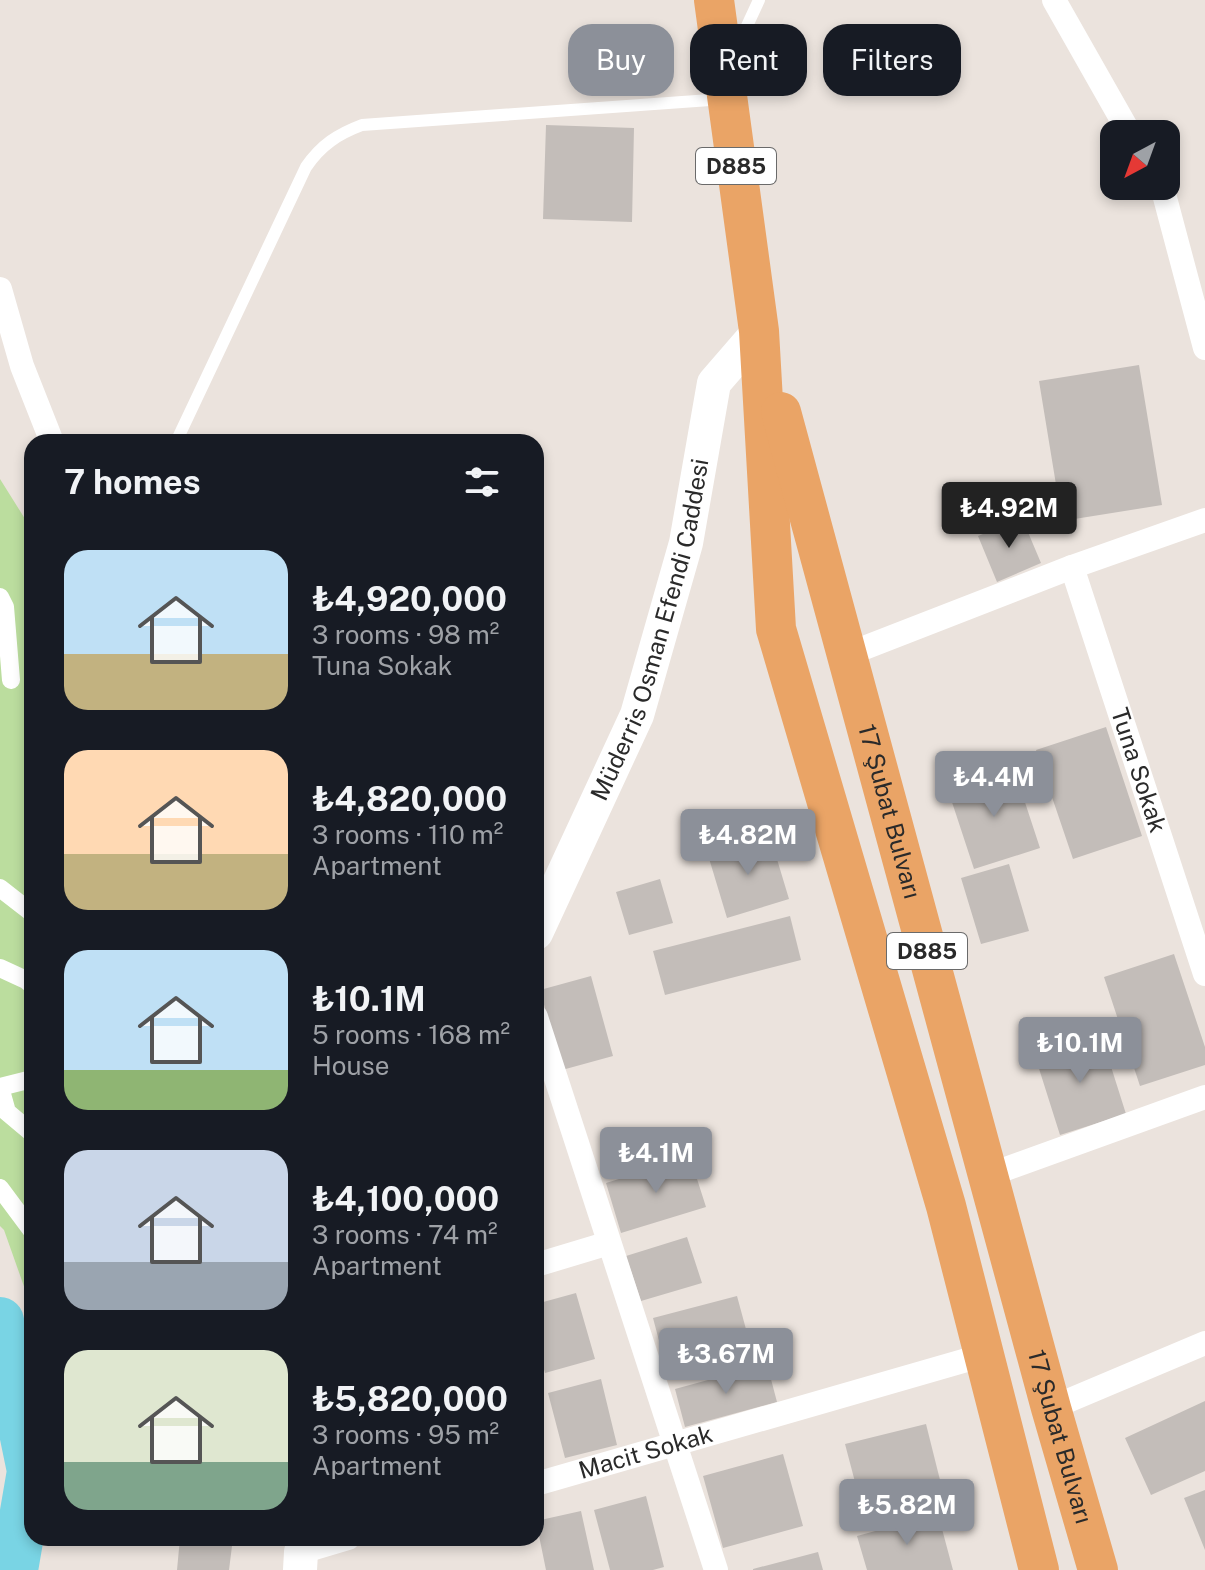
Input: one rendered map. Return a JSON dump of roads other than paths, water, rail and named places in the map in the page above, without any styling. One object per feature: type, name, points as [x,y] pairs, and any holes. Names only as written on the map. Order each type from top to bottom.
[{"type":"highway","name":"17 Şubat Bulvarı","points":[[714,0],[717,24]]},
{"type":"highway","name":"17 Şubat Bulvarı","points":[[727,96],[759,331],[776,629],[946,1206],[1039,1570]]},
{"type":"highway","name":"17 Şubat Bulvarı","points":[[759,331],[1051,1408],[1098,1570]]},
{"type":"main road","name":"Müderris Osman Efendi Caddesi","points":[[544,916],[637,715],[686,543],[714,383],[759,331]]},
{"type":"street","points":[[1054,0],[1122,120]]},
{"type":"street","points":[[1166,200],[1205,348]]},
{"type":"street","points":[[0,289],[22,366],[49,434]]},
{"type":"street","points":[[846,655],[1072,567],[1205,520]]},
{"type":"street","name":"Tuna Sokak","points":[[1072,567],[1205,974]]},
{"type":"street","points":[[0,597],[5,607],[11,680]]},
{"type":"street","points":[[0,888],[24,907]]},
{"type":"street","points":[[0,968],[24,979]]},
{"type":"street","points":[[544,1042],[716,1570]]},
{"type":"street","points":[[24,1081],[0,1087],[7,1112],[24,1126]]},
{"type":"street","points":[[989,1175],[1205,1097]]},
{"type":"street","points":[[0,1188],[24,1220]]},
{"type":"street","points":[[544,1263],[609,1243]]},
{"type":"street","points":[[1051,1408],[1205,1343]]},
{"type":"street","name":"Macit Sokak","points":[[544,1482],[984,1355]]},
{"type":"street","points":[[302,1553],[323,1546]]},
{"type":"lane","points":[[750,24],[759,0]]},
{"type":"lane","points":[[180,434],[306,167],[315,153],[335,137],[362,125],[690,91]]},
{"type":"waterway","points":[[0,1321],[24,1437]]},
{"type":"waterway","points":[[14,1570],[24,1512]]}]
